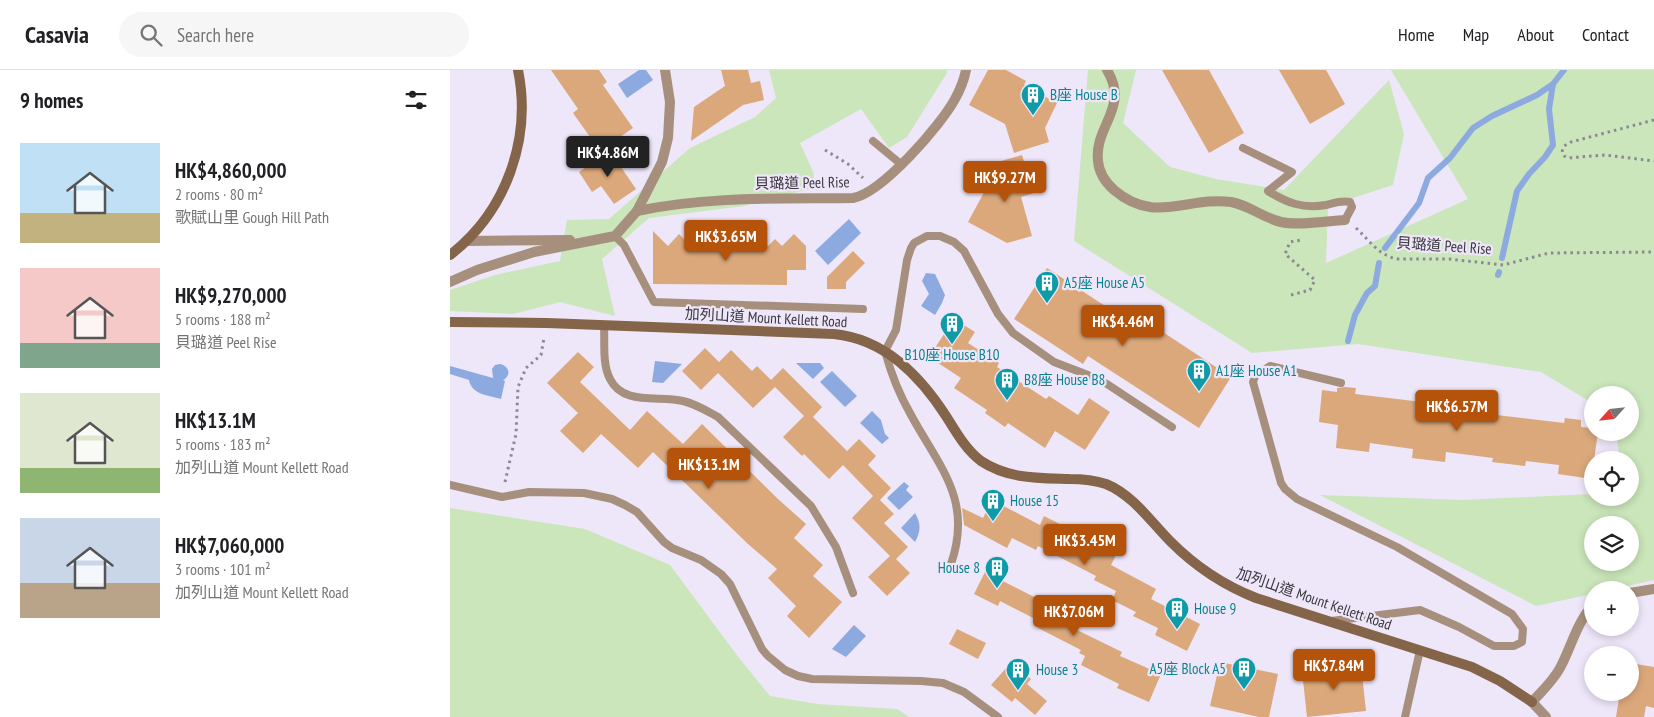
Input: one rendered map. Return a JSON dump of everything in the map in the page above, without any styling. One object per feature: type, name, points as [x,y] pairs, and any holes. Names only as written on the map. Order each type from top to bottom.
[{"type":"street","points":[[450,255],[468,241],[483,222],[497,201],[514,165],[522,112],[518,70]]},
{"type":"street","points":[[450,282],[512,258],[564,245],[616,236],[637,211],[662,162],[668,138],[670,102],[665,70]]},
{"type":"street","name":"貝璐道 Peel Rise","points":[[637,211],[664,206],[731,199],[853,198],[863,196],[892,175],[937,125],[955,100],[966,70]]},
{"type":"street","points":[[1107,70],[1114,85],[1115,99],[1113,111],[1099,142],[1098,165],[1103,177],[1126,199],[1139,205],[1155,208],[1172,208],[1204,202],[1230,202],[1248,207],[1274,220],[1286,223],[1345,220]]},
{"type":"street","points":[[468,241],[594,241]]},
{"type":"street","name":"加列山道 Mount Kellett Road","points":[[450,322],[547,322],[834,334],[858,338],[885,351],[921,381],[971,452],[988,465],[1015,476],[1084,480],[1106,484],[1116,489],[1133,503],[1189,559],[1221,582],[1256,598],[1486,673],[1532,702],[1546,717]]},
{"type":"street","points":[[1639,592],[1654,589]]},
{"type":"street","points":[[1532,702],[1554,679],[1584,618]]},
{"type":"lane","points":[[874,141],[902,165]]},
{"type":"lane","points":[[1243,148],[1292,172],[1268,191],[1291,204],[1313,207],[1344,201],[1350,202],[1352,207],[1345,220]]},
{"type":"lane","points":[[616,236],[624,245],[654,302],[863,309]]},
{"type":"lane","points":[[951,564],[956,550],[959,519],[951,485],[909,413],[894,381],[885,351],[898,324],[907,260],[914,243],[927,236],[940,236],[954,242],[964,251],[998,314],[1013,334],[1054,362],[1102,382],[1172,427]]},
{"type":"lane","points":[[604,325],[606,367],[610,380],[618,390],[630,396],[667,398],[685,402],[702,408],[718,417],[811,506],[836,547],[854,593]]},
{"type":"lane","points":[[1329,621],[1420,610],[1459,627],[1494,646],[1514,646],[1522,642],[1523,629],[1512,614],[1396,547],[1297,499],[1285,489],[1281,483],[1253,382],[1255,376],[1270,366],[1341,383]]},
{"type":"lane","points":[[450,485],[502,497],[529,492],[584,493],[612,499],[637,512],[664,542],[672,548],[700,560],[721,574],[730,584],[762,650],[772,662],[791,673],[806,678],[822,680],[943,683],[964,692],[998,717]]},
{"type":"lane","points":[[1404,717],[1420,650]]},
{"type":"path","points":[[1654,120],[1571,142],[1564,146],[1562,152],[1568,158],[1605,155],[1654,161]]},
{"type":"path","points":[[825,150],[857,171],[873,190]]},
{"type":"path","name":"貝璐道 Peel Rise","points":[[1345,220],[1354,226],[1381,253],[1398,259],[1443,258],[1503,265],[1550,253],[1654,252]]},
{"type":"path","points":[[1291,295],[1310,290],[1316,280],[1285,254],[1290,242],[1308,239]]},
{"type":"path","points":[[502,497],[516,434],[518,387],[526,368],[541,355],[547,322]]},
{"type":"green space","points":[[769,70],[947,70],[947,73],[907,137],[889,148],[861,109],[800,143],[814,174],[813,188],[744,206],[649,218],[602,259],[615,316],[560,302],[513,314],[450,311],[450,290],[495,275],[560,261],[567,220],[609,219],[690,148],[755,117],[776,98]]},
{"type":"green space","points":[[1088,70],[1136,70],[1123,123],[1170,167],[1216,179],[1284,190],[1389,80],[1404,134],[1393,185],[1328,206],[1326,263],[1468,199],[1391,70],[1654,70],[1654,580],[1639,583],[1639,581],[1584,581],[1584,596],[1536,606],[1320,495],[1463,500],[1584,494],[1584,506],[1639,506],[1639,451],[1619,451],[1617,441],[1639,441],[1639,386],[1584,386],[1584,398],[1541,372],[1358,344],[1252,353],[1074,241]]},
{"type":"green space","points":[[450,508],[585,529],[670,565],[739,658],[770,696],[817,704],[897,709],[909,717],[450,717]]},
{"type":"water","points":[[639,70],[646,70],[653,80],[627,98],[618,84]]},
{"type":"water","points":[[849,219],[861,233],[828,265],[815,251]]},
{"type":"water","points":[[926,273],[935,274],[945,295],[935,315],[921,306],[929,294],[922,281]]},
{"type":"water","points":[[655,361],[682,364],[663,383],[652,382]]},
{"type":"water","points":[[796,363],[820,363],[824,368],[813,379]]},
{"type":"water","points":[[500,364],[506,367],[508,371],[508,376],[503,380],[505,381],[501,399],[481,394],[473,389],[469,380],[450,374],[450,366],[493,378],[492,369],[495,365]]},
{"type":"water","points":[[832,371],[857,396],[845,407],[820,382]]},
{"type":"water","points":[[872,411],[881,420],[885,434],[889,438],[882,444],[860,423]]},
{"type":"water","points":[[904,482],[909,486],[906,490],[913,497],[899,510],[887,498]]},
{"type":"water","points":[[915,513],[920,527],[915,542],[901,528]]},
{"type":"water","points":[[854,625],[866,636],[846,657],[832,649]]},
{"type":"building","points":[[551,70],[599,70],[607,82],[603,85],[633,128],[600,151],[573,113],[578,109]]},
{"type":"building","points":[[721,70],[748,70],[751,83],[760,81],[764,100],[743,105],[691,141],[694,107],[725,86]]},
{"type":"building","points":[[988,70],[1006,70],[1026,81],[1024,85],[1057,103],[1045,128],[1049,142],[1014,153],[1005,124],[969,105]]},
{"type":"building","points":[[1162,70],[1209,70],[1244,133],[1209,153]]},
{"type":"building","points":[[1279,70],[1326,70],[1345,104],[1310,124]]},
{"type":"building","points":[[610,151],[636,189],[614,204],[601,186],[592,192],[579,172]]},
{"type":"building","points":[[1022,155],[1034,193],[1021,197],[1032,236],[1007,243],[968,222],[1001,161]]},
{"type":"building","points":[[653,231],[668,246],[679,234],[691,246],[699,239],[706,246],[717,234],[730,246],[737,239],[744,246],[756,234],[768,246],[775,239],[782,246],[794,234],[806,246],[806,270],[787,270],[787,285],[653,284]]},
{"type":"building","points":[[853,251],[865,263],[846,282],[846,289],[827,289],[827,277]]},
{"type":"building","points":[[1047,268],[1122,317],[1128,309],[1231,377],[1199,428],[1088,356],[1083,364],[1014,319]]},
{"type":"building","points":[[954,319],[975,332],[968,343],[999,363],[997,367],[1046,399],[1049,396],[1078,415],[1089,398],[1110,412],[1085,450],[1055,431],[1045,448],[1008,423],[1005,427],[985,413],[987,410],[954,388],[961,378],[929,357]]},
{"type":"building","points":[[705,348],[719,362],[731,350],[752,371],[757,366],[771,380],[783,368],[822,407],[813,417],[847,451],[859,439],[876,456],[868,465],[891,488],[880,500],[894,514],[884,523],[908,547],[896,559],[910,573],[887,596],[868,577],[890,556],[852,518],[873,496],[843,465],[829,479],[804,454],[802,456],[783,437],[804,416],[775,387],[753,408],[718,373],[701,390],[682,371]]},
{"type":"building","points":[[578,352],[594,367],[580,382],[630,430],[647,411],[683,444],[702,424],[806,524],[794,538],[823,565],[813,576],[842,602],[809,638],[787,616],[796,606],[768,578],[777,569],[748,544],[653,452],[638,468],[601,434],[583,453],[560,431],[578,413],[547,383]]},
{"type":"building","points":[[1337,388],[1356,388],[1355,394],[1439,404],[1439,399],[1458,401],[1457,407],[1472,408],[1471,412],[1564,423],[1565,418],[1581,420],[1581,427],[1584,427],[1584,441],[1597,441],[1595,451],[1584,451],[1584,478],[1558,474],[1559,465],[1526,461],[1525,466],[1492,462],[1493,458],[1446,452],[1445,462],[1412,458],[1413,449],[1370,443],[1369,452],[1336,448],[1338,425],[1319,422],[1322,390],[1337,392]]},
{"type":"building","points":[[992,500],[1040,525],[1044,516],[1117,553],[1111,565],[1156,589],[1151,599],[1200,624],[1187,651],[1155,635],[1158,628],[1133,616],[1136,612],[1112,600],[1116,591],[1094,580],[1096,576],[1038,546],[1036,550],[1012,538],[1007,548],[964,525],[962,508],[983,518]]},
{"type":"building","points":[[985,572],[1044,602],[1045,599],[1079,616],[1073,628],[1122,652],[1120,656],[1161,674],[1149,702],[1117,688],[1119,684],[1081,665],[1085,656],[1079,653],[1081,650],[1038,628],[1041,622],[1000,601],[998,606],[974,594]]},
{"type":"building","points":[[957,629],[986,643],[978,659],[949,644]]},
{"type":"building","name":"A5座 Block A5","points":[[1220,662],[1278,674],[1269,717],[1259,717],[1210,706]]},
{"type":"building","points":[[1639,664],[1654,667],[1654,708],[1646,706],[1644,717],[1616,717],[1619,701],[1639,701]]},
{"type":"building","points":[[1361,665],[1366,711],[1307,717],[1302,671]]},
{"type":"building","name":"House 3","points":[[1007,667],[1016,674],[1019,669],[1031,679],[1027,684],[1047,701],[1035,715],[1015,698],[1012,702],[991,685]]},
{"type":"waterway","points":[[1385,248],[1419,203],[1428,178],[1450,158],[1473,128],[1492,116],[1537,95],[1553,84],[1564,70]]},
{"type":"waterway","points":[[1502,258],[1517,191],[1553,145],[1549,109],[1553,84]]},
{"type":"waterway","points":[[1348,341],[1355,315],[1367,293],[1375,286],[1379,263]]},
{"type":"place","name":"B座 House B","points":[[1033,116]]},
{"type":"place","name":"A5座 House A5","points":[[1047,304]]},
{"type":"place","name":"B10座 House B10","points":[[952,345]]},
{"type":"place","name":"A1座 House A1","points":[[1199,392]]},
{"type":"place","name":"B8座 House B8","points":[[1007,401]]},
{"type":"place","name":"House 15","points":[[993,522]]},
{"type":"place","name":"House 8","points":[[997,589]]},
{"type":"place","name":"House 9","points":[[1177,630]]},
{"type":"place","name":"A5座 Block A5","points":[[1244,690]]},
{"type":"place","name":"House 3","points":[[1018,691]]}]
